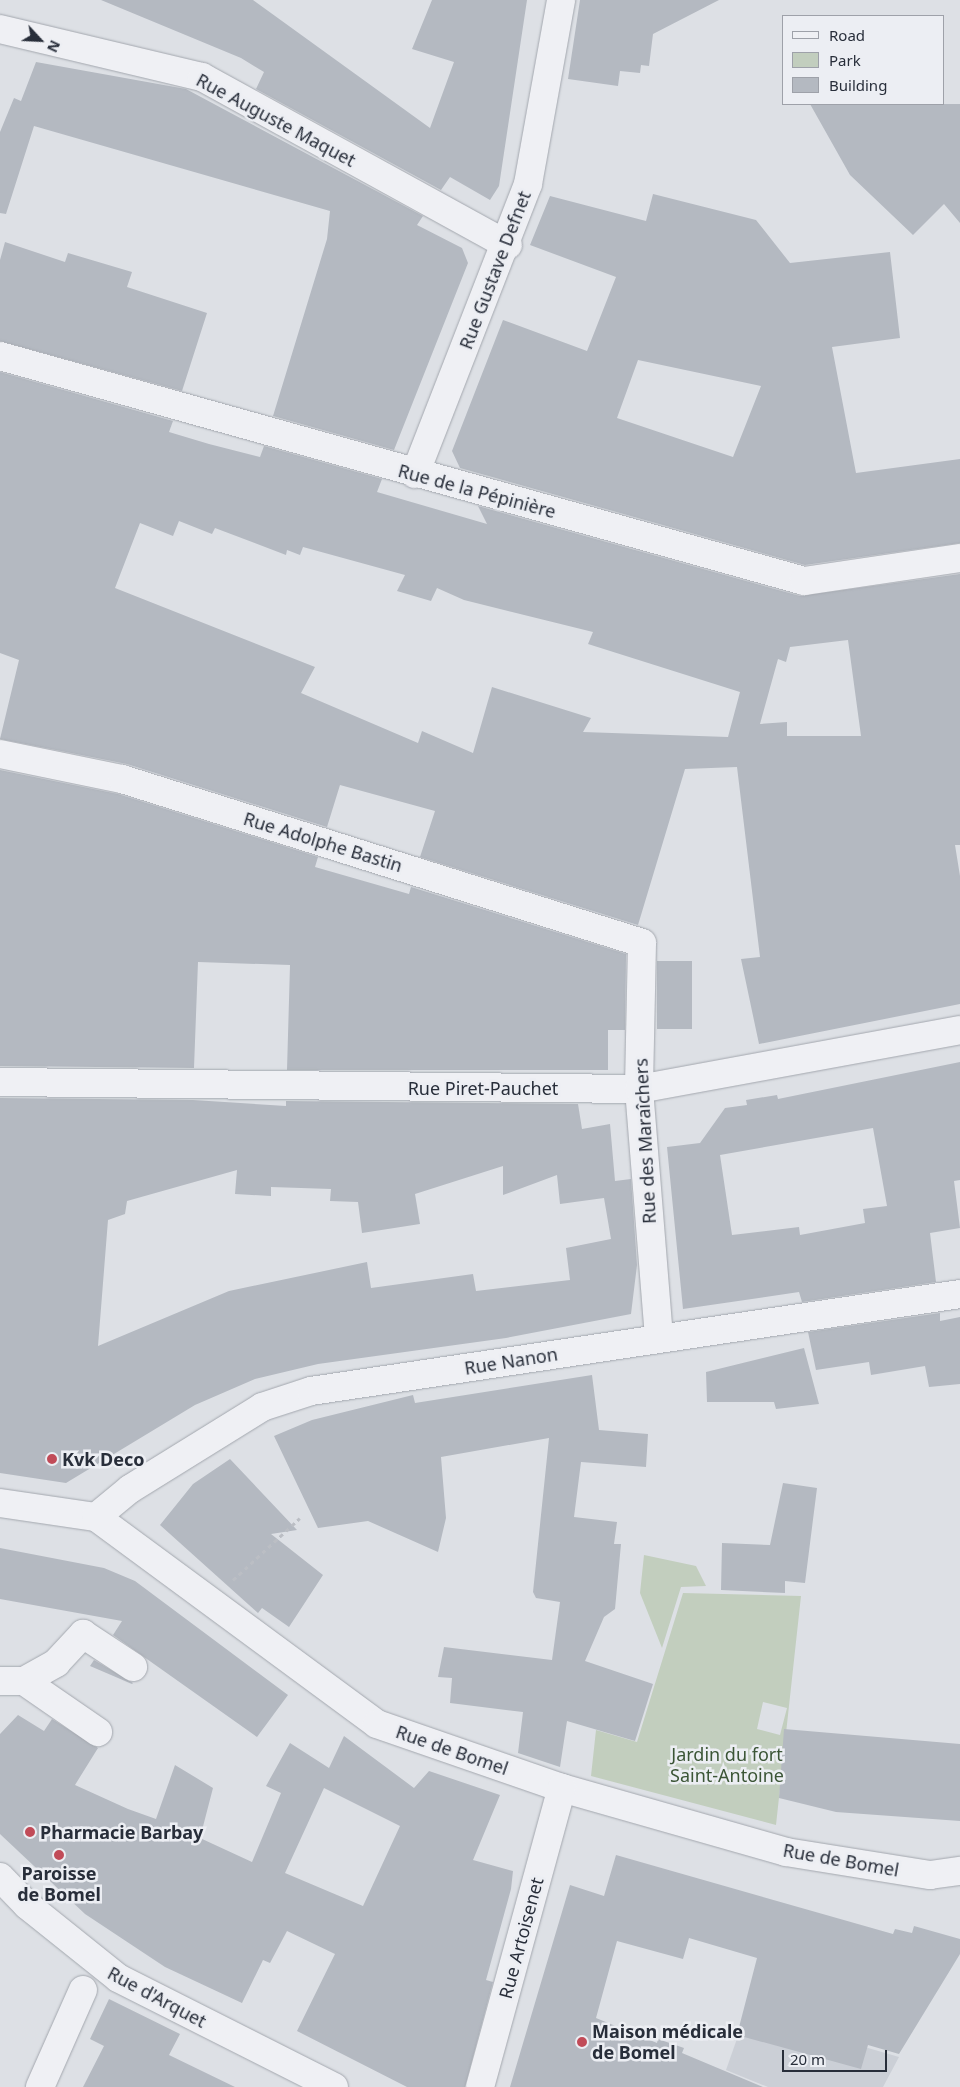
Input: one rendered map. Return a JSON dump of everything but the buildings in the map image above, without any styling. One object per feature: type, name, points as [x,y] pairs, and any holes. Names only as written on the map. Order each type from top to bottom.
[{"type":"street","name":"Rue Gustave Defnet","points":[[414,474],[508,246],[528,184],[561,0]]},
{"type":"street","name":"Rue Auguste Maquet","points":[[0,29],[202,77],[508,246]]},
{"type":"street","name":"Rue de la Pépinière","points":[[0,356],[414,474],[804,581],[960,558]]},
{"type":"street","name":"Rue Adolphe Bastin","points":[[0,754],[122,779],[642,943]]},
{"type":"street","name":"Rue des Maraîchers","points":[[642,943],[639,1089],[659,1338]]},
{"type":"street","name":"Rue Piret-Pauchet","points":[[0,1082],[639,1089],[960,1030]]},
{"type":"street","name":"Rue Nanon","points":[[96,1517],[130,1490],[262,1407],[303,1394],[659,1338],[960,1294]]},
{"type":"street","name":"Rue de Bomel","points":[[0,1503],[96,1517],[377,1724],[562,1788],[786,1852],[930,1875],[960,1871]]},
{"type":"street","points":[[12,1681],[56,1663],[83,1634],[133,1667]]},
{"type":"street","points":[[12,1681],[98,1732]]},
{"type":"street","name":"Rue Artoisenet","points":[[480,2087],[562,1788]]},
{"type":"street","name":"Rue d'Arquet","points":[[0,1877],[34,1912],[118,1978],[334,2087]]},
{"type":"street","points":[[40,2087],[83,1990]]},
{"type":"path","points":[[228,1585],[259,1551],[300,1518]]},
{"type":"shaded area","points":[[746,2013],[899,2057],[883,2087],[768,2087],[726,2070]]},
{"type":"green space","points":[[644,1555],[696,1566],[706,1586],[681,1587],[662,1648],[640,1593]]},
{"type":"green space","name":"Jardin du fort Saint-Antoine","points":[[683,1593],[801,1596],[776,1825],[591,1776],[596,1730],[637,1742]],"holes":[[[763,1702],[787,1708],[780,1735],[757,1729]]]},
{"type":"place","name":"Kvk Deco","points":[[52,1459]]},
{"type":"place","name":"Pharmacie Barbay","points":[[30,1832]]},
{"type":"place","name":"Paroisse de Bomel","points":[[59,1855]]},
{"type":"place","name":"Maison médicale de Bomel","points":[[582,2042]]}]
